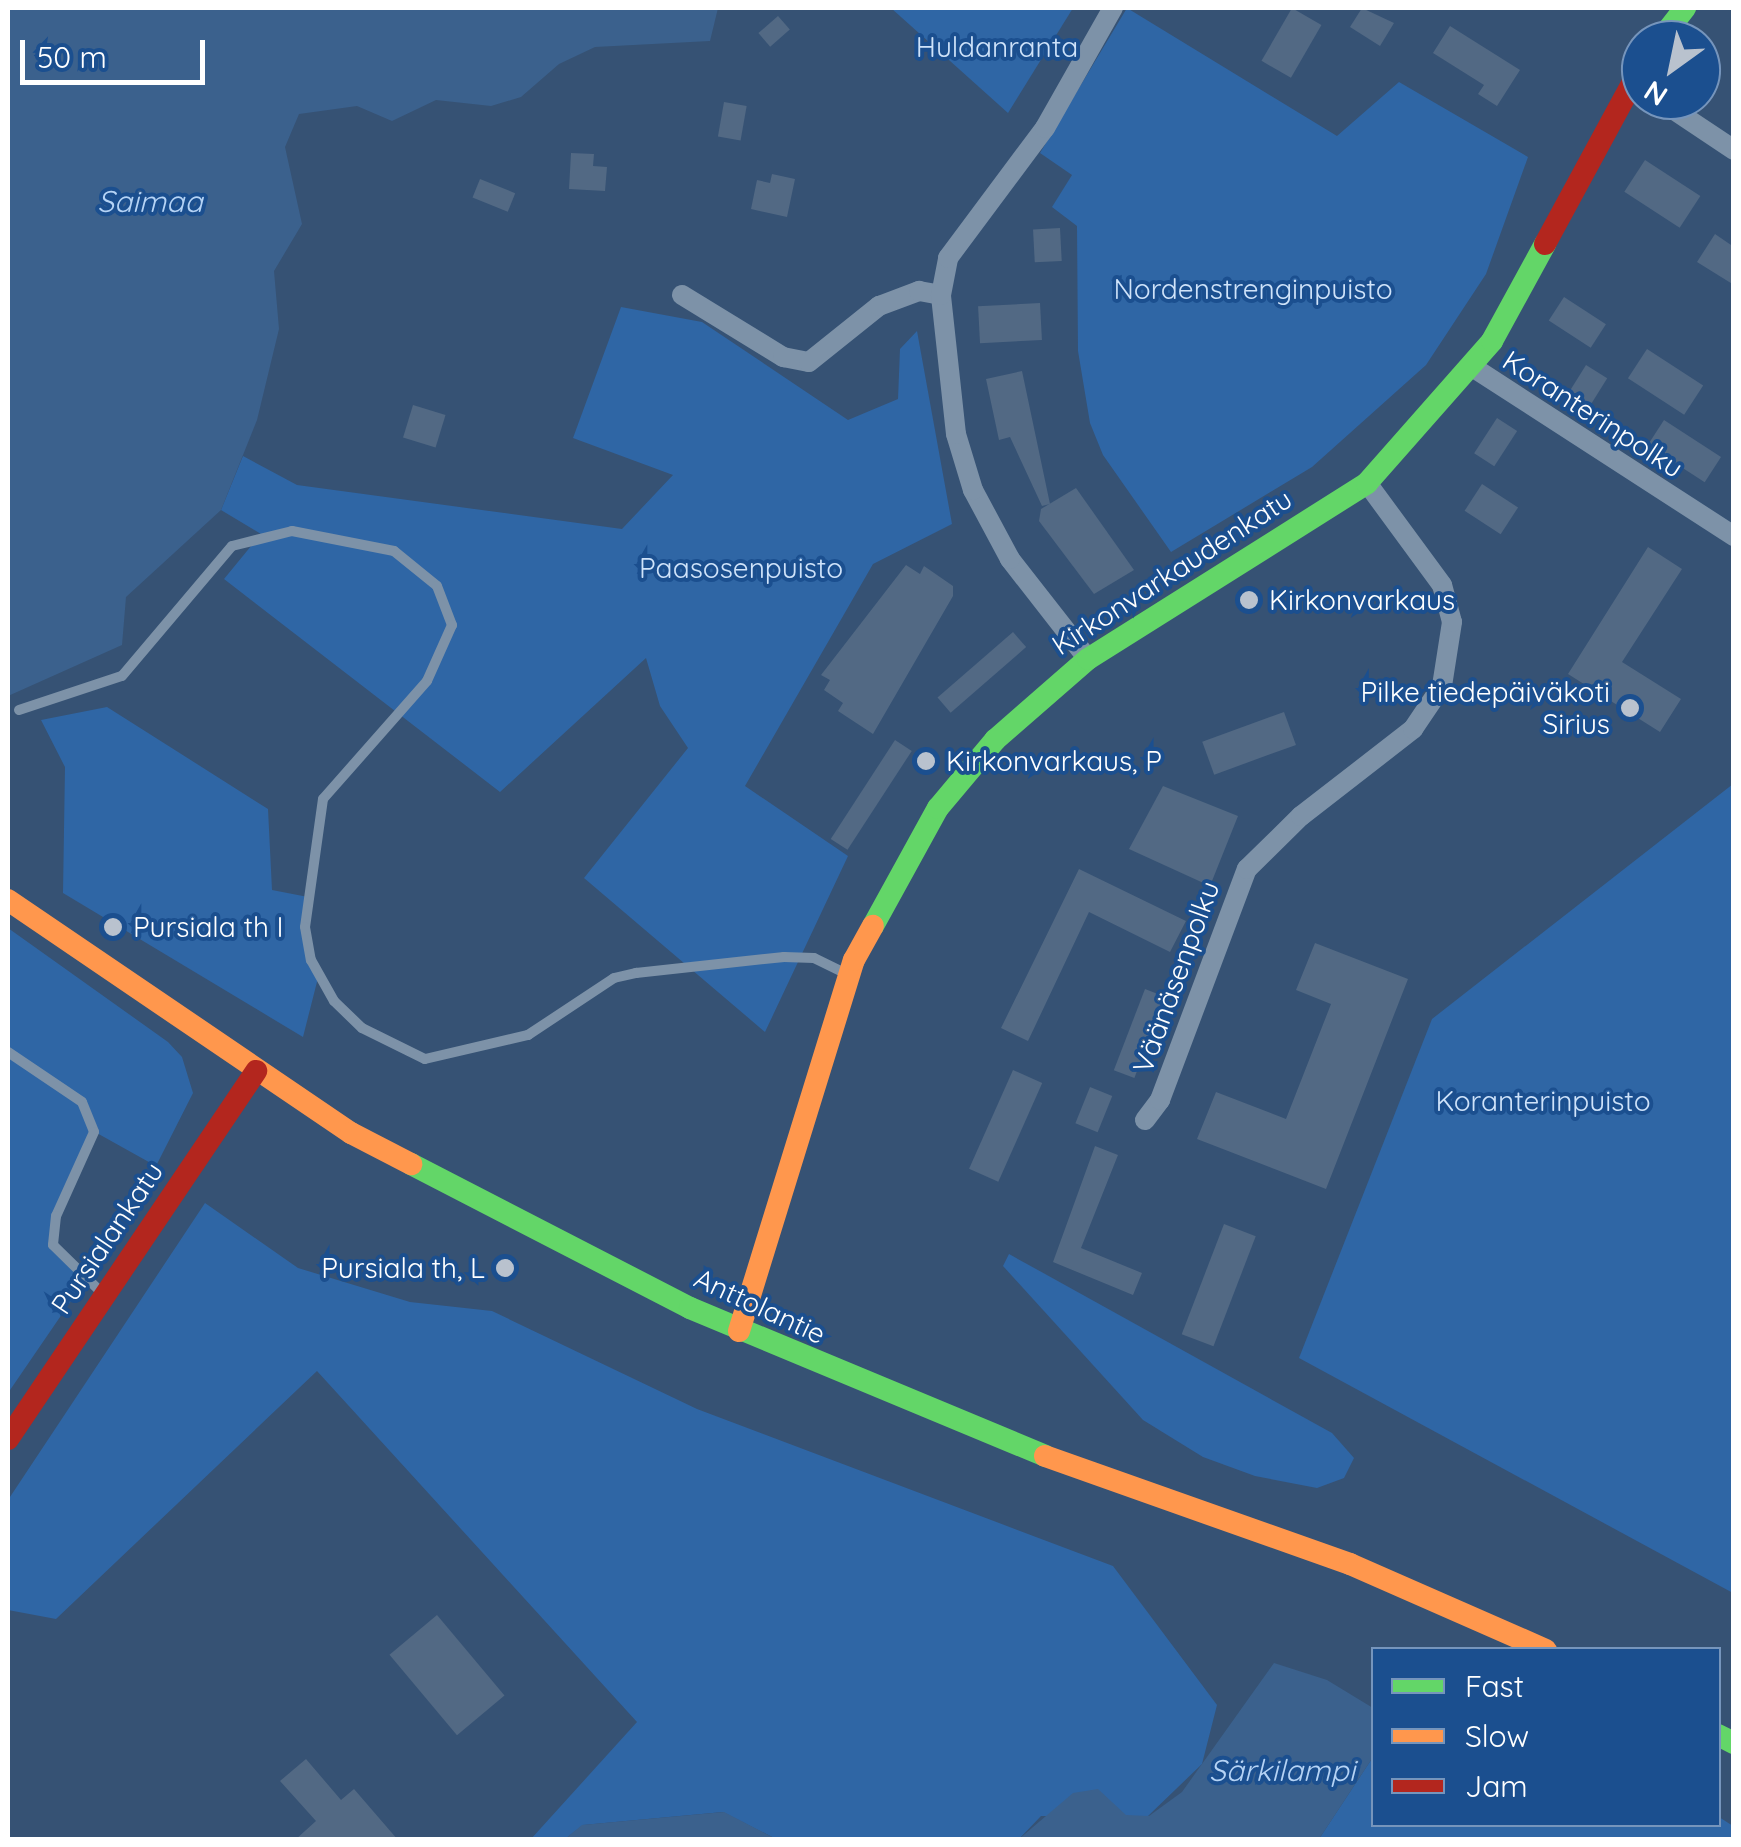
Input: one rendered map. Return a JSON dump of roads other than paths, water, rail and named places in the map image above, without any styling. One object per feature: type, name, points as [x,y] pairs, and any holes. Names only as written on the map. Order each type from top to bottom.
[{"type":"street","points":[[1088,659],[1010,559],[972,490],[956,434],[940,295],[948,258],[1045,128],[1113,8]]},
{"type":"street","name":"Kirkonvarkaudenkatu","points":[[739,1332],[848,975],[890,886],[950,792],[995,740],[1088,659],[1366,484],[1474,368],[1621,108]]},
{"type":"street","points":[[1689,120],[1734,150]]},
{"type":"street","points":[[682,295],[783,357],[809,362],[880,306],[919,291],[940,295]]},
{"type":"street","name":"Koranterinpolku","points":[[1474,368],[1734,536]]},
{"type":"street","name":"Väänäsenpolku","points":[[1144,1120],[1160,1100],[1247,869],[1300,816],[1412,729],[1442,686],[1452,622],[1442,585],[1366,484]]},
{"type":"street","name":"Anttolantie","points":[[8,900],[256,1071],[526,1228],[739,1332],[955,1424],[1350,1564],[1539,1647]]},
{"type":"street","name":"Pursialankatu","points":[[8,1438],[256,1071]]},
{"type":"lane","points":[[19,710],[122,676],[232,546],[292,531],[394,551],[437,586],[452,625],[427,680],[323,799],[305,927],[312,960],[334,1001],[362,1028],[425,1059],[528,1034],[614,978],[636,973],[784,957],[814,958],[848,975]]},
{"type":"lane","points":[[8,1052],[82,1102],[94,1132],[56,1216],[53,1246],[104,1295]]},
{"type":"water","name":"Saimaa","points":[[8,8],[718,8],[710,41],[595,47],[559,64],[521,97],[491,106],[436,100],[392,121],[357,106],[299,114],[285,147],[302,224],[274,271],[279,329],[257,420],[221,510],[126,597],[122,645],[8,696]]},
{"type":"water","name":"Särkilampi","points":[[1274,1663],[1327,1680],[1371,1707],[1371,1760],[1319,1839],[1019,1839],[1073,1793],[1098,1789],[1126,1815],[1149,1816],[1182,1792]]},
{"type":"water","points":[[724,1812],[776,1839],[565,1839],[582,1825]]},
{"type":"place","name":"Kirkonvarkaus","points":[[1249,600]]},
{"type":"place","name":"Pilke tiedepäiväkoti Sirius","points":[[1630,708]]},
{"type":"place","name":"Kirkonvarkaus, P","points":[[926,761]]},
{"type":"place","name":"Pursiala th I","points":[[113,927]]},
{"type":"place","name":"Pursiala th, L","points":[[505,1268]]},
{"type":"park label","name":"Huldanranta","points":[[997,47]]},
{"type":"park label","name":"Nordenstrenginpuisto","points":[[1253,289]]},
{"type":"park label","name":"Paasosenpuisto","points":[[741,568]]},
{"type":"park label","name":"Koranterinpuisto","points":[[1543,1101]]}]
